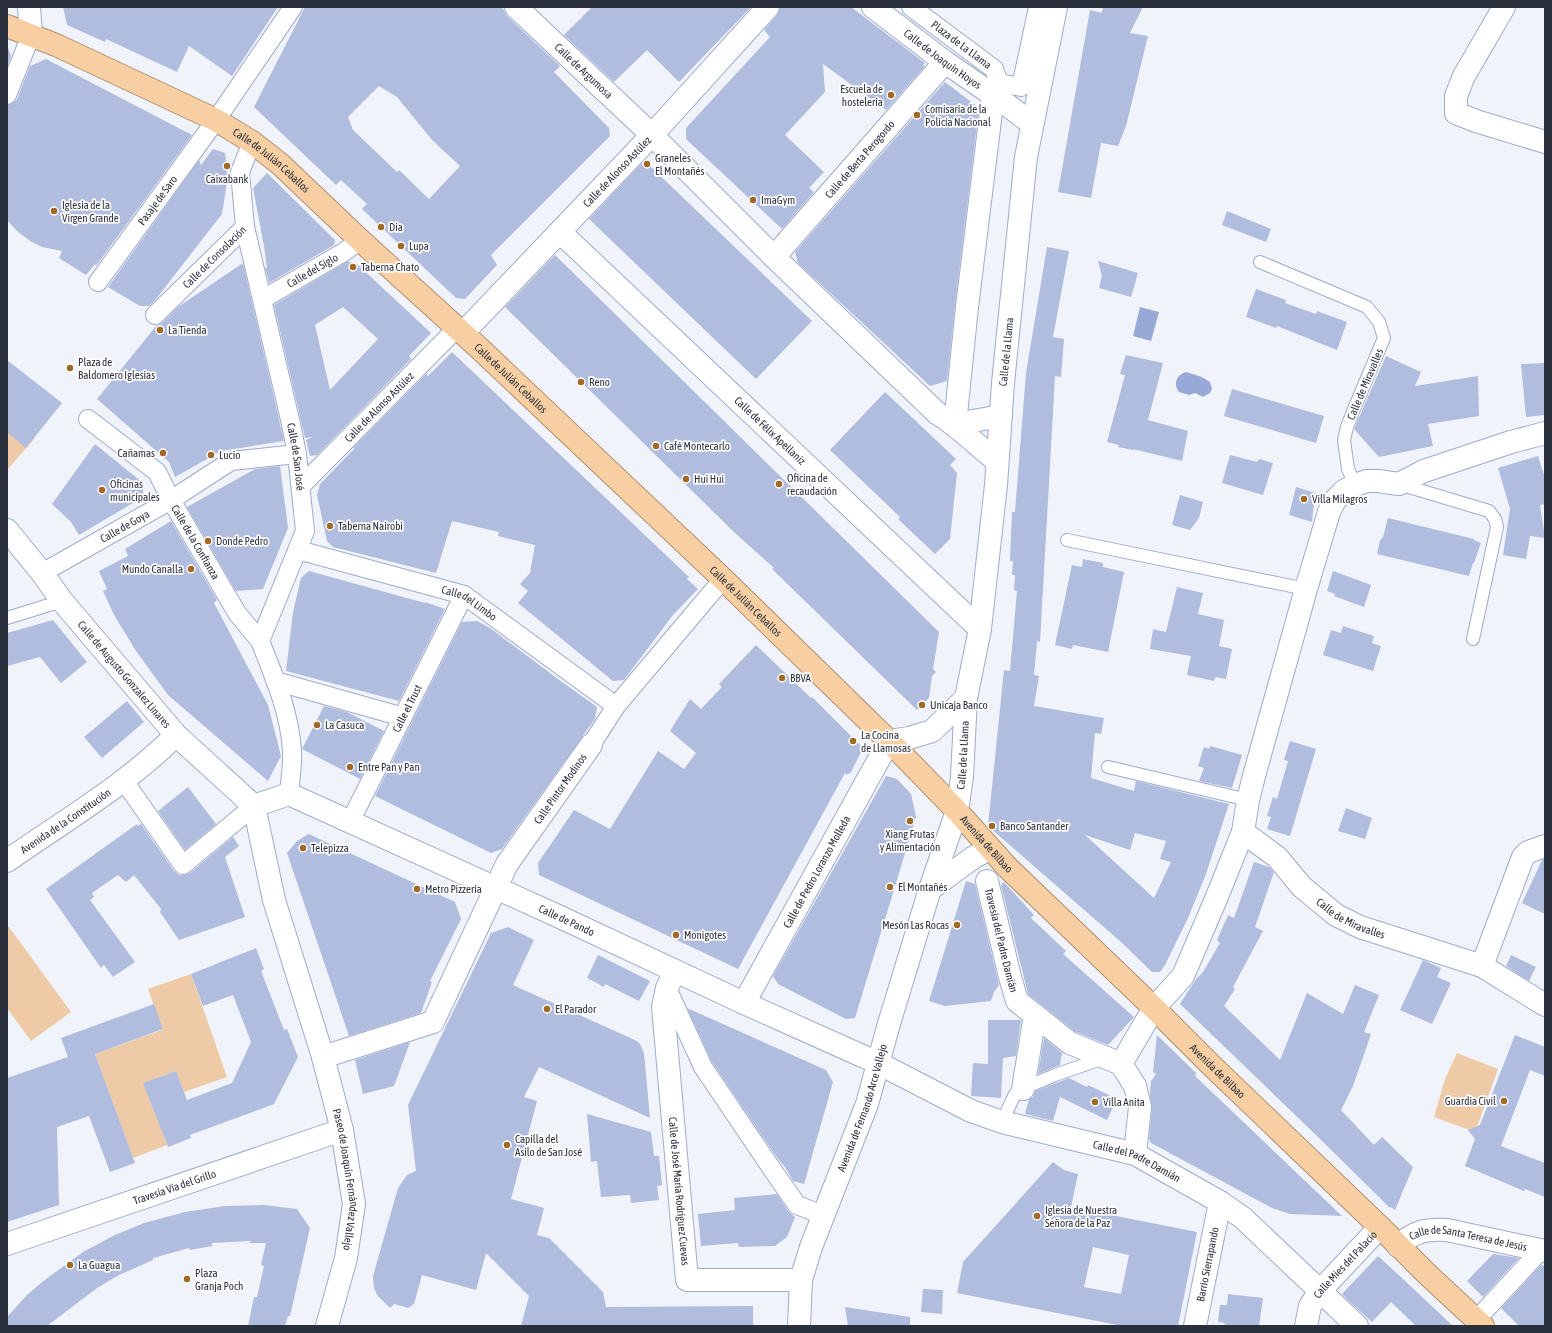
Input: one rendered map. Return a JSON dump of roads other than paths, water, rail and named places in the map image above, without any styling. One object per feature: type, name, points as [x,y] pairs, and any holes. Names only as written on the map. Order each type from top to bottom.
[{"type":"highway","name":"Calle de Julián Ceballos","points":[[7,26],[31,35],[216,120],[252,142],[280,164],[360,240],[460,331],[723,580],[889,741],[957,811]]},
{"type":"highway","name":"Avenida de Bilbao","points":[[957,811],[1007,867],[1479,1323]]},
{"type":"street","points":[[7,95],[31,35],[29,7]]},
{"type":"street","points":[[216,120],[275,36],[293,7]]},
{"type":"street","name":"Calle de Argumosa","points":[[516,7],[652,135]]},
{"type":"street","name":"Calle de Alonso Astúlez","points":[[301,486],[560,232],[652,135],[768,7]]},
{"type":"street","name":"Calle de Joaquín Hoyos","points":[[873,7],[945,62],[1032,124]]},
{"type":"street","name":"Plaza de La Llama","points":[[911,7],[994,70],[999,83],[1021,87],[1038,7]]},
{"type":"street","name":"Calle de la Llama","points":[[957,811],[962,777],[966,698],[980,629],[996,485],[1000,416],[1025,164],[1056,7]]},
{"type":"street","points":[[1504,7],[1464,76],[1456,96],[1456,113],[1476,121],[1545,142]]},
{"type":"street","name":"Calle de Berta Perogordo","points":[[774,257],[945,62]]},
{"type":"street","points":[[956,424],[967,307],[993,96]]},
{"type":"street","name":"Pasaje de Saro","points":[[98,282],[216,120]]},
{"type":"street","points":[[652,135],[774,257],[938,414],[956,424],[978,447],[998,461]]},
{"type":"street","name":"Calle de Consolación","points":[[155,315],[245,227],[240,172],[252,142]]},
{"type":"street","name":"Calle de San José","points":[[245,227],[263,299],[297,454],[305,531],[260,641]]},
{"type":"street","name":"Calle de Félix Apellaniz","points":[[560,232],[980,629]]},
{"type":"street","name":"Calle del Siglo","points":[[263,299],[344,252],[360,240]]},
{"type":"street","points":[[956,424],[1000,416]]},
{"type":"street","name":"Calle de la Confianza","points":[[88,419],[156,472],[237,613],[260,641]]},
{"type":"street","points":[[1135,1154],[1140,1107],[1135,1086],[1113,1061],[1154,1008],[1183,976],[1216,900],[1243,832],[1248,800],[1306,589],[1329,512],[1335,500],[1344,491],[1366,481],[1399,484],[1424,471],[1511,442],[1545,433]]},
{"type":"street","name":"Calle de Goya","points":[[42,573],[171,500],[231,461],[297,454]]},
{"type":"street","name":"Calle de Augusto Gonzalez Linares","points":[[8,532],[42,573],[62,601],[176,735],[254,806]]},
{"type":"street","name":"Calle del Limbo","points":[[298,550],[464,595],[616,706]]},
{"type":"street","name":"Calle Pintor Modinos","points":[[323,1057],[433,1022],[507,864],[591,745],[616,706],[723,580]]},
{"type":"street","name":"Calle el Trust","points":[[350,822],[464,595]]},
{"type":"street","points":[[124,781],[183,865],[254,806],[288,794],[292,752],[290,730],[275,681],[260,641]]},
{"type":"street","points":[[275,681],[403,717]]},
{"type":"street","name":"Calle de la Llama","points":[[889,741],[909,738],[932,731],[966,698]]},
{"type":"street","name":"Avenida de la Constitución","points":[[7,860],[124,781],[154,757],[176,735]]},
{"type":"street","name":"Calle de Pedro Loranzo Molleda","points":[[744,1003],[889,741]]},
{"type":"street","name":"Calle de Pando","points":[[288,794],[495,888],[671,979],[744,1003],[878,1063]]},
{"type":"street","name":"Paseo de Joaquín Fernández Vallejo","points":[[254,806],[274,900],[323,1057],[342,1130],[354,1204],[346,1258],[327,1326]]},
{"type":"street","name":"Avenida de Fernando Arce Vallejo","points":[[799,1326],[801,1280],[811,1247],[867,1104],[930,889],[957,811]]},
{"type":"street","name":"Calle de Miravalles","points":[[1243,832],[1277,856],[1302,887],[1336,915],[1360,927],[1482,966],[1545,1005]]},
{"type":"street","points":[[1482,966],[1522,857],[1528,852],[1545,846]]},
{"type":"street","points":[[930,889],[974,857],[990,849]]},
{"type":"street","name":"Travesía del Padre Damián","points":[[987,881],[1010,978],[1017,1001],[1070,1043],[1113,1061]]},
{"type":"street","points":[[671,979],[703,1067],[797,1205],[823,1215]]},
{"type":"street","name":"Calle de José María Rodríguez Cuevas","points":[[671,979],[664,1007],[687,1280],[801,1280]]},
{"type":"street","points":[[1024,1089],[1035,1015]]},
{"type":"street","name":"Calle del Padre Damián","points":[[878,1063],[971,1112],[1002,1122],[1135,1154],[1220,1202],[1243,1218],[1357,1326]]},
{"type":"street","name":"Travesía Vía del Grillo","points":[[7,1244],[342,1130]]},
{"type":"street","name":"Barrio Sierrapando","points":[[1195,1326],[1220,1202]]},
{"type":"street","name":"Calle Mies del Palacio","points":[[1306,1326],[1310,1306],[1320,1291],[1380,1227]]},
{"type":"street","name":"Calle de Santa Teresa de Jesús","points":[[1398,1246],[1413,1234],[1432,1229],[1446,1230],[1543,1250],[1479,1323]]},
{"type":"lane","name":"Calle de Miravalles","points":[[1260,262],[1367,307],[1379,322],[1384,338],[1354,409],[1344,440],[1348,469],[1355,485]]},
{"type":"lane","points":[[1399,484],[1489,511],[1495,519],[1497,527],[1473,638]]},
{"type":"lane","points":[[1067,540],[1306,589]]},
{"type":"lane","points":[[7,618],[62,601]]},
{"type":"lane","points":[[1108,767],[1248,800]]},
{"type":"lane","points":[[1002,1122],[1015,1094],[1024,1089],[1055,1075],[1113,1061]]},
{"type":"water","points":[[1140,307],[1159,312],[1151,341],[1133,336]]},
{"type":"water","points":[[1186,372],[1202,377],[1210,382],[1212,389],[1210,393],[1203,397],[1195,393],[1189,395],[1179,392],[1176,386],[1176,380],[1180,375]]},
{"type":"place","name":"Escuela de hostelería","points":[[891,95]]},
{"type":"place","name":"Comisaría de la Policía Nacional","points":[[917,115]]},
{"type":"place","name":"Graneles El Montañés","points":[[647,164]]},
{"type":"place","name":"Caixabank","points":[[227,166]]},
{"type":"place","name":"ImaGym","points":[[753,200]]},
{"type":"place","name":"Iglesia de la Virgen Grande","points":[[54,211]]},
{"type":"place","name":"Dia","points":[[381,227]]},
{"type":"place","name":"Lupa","points":[[401,246]]},
{"type":"place","name":"Taberna Chato","points":[[353,267]]},
{"type":"place","name":"La Tienda","points":[[160,330]]},
{"type":"place","name":"Plaza de Baldomero Iglesias","points":[[70,368]]},
{"type":"place","name":"Reno","points":[[581,382]]},
{"type":"place","name":"Café Montecarlo","points":[[656,446]]},
{"type":"place","name":"Cañamas","points":[[163,453]]},
{"type":"place","name":"Lucio","points":[[211,455]]},
{"type":"place","name":"Hui Hui","points":[[686,479]]},
{"type":"place","name":"Oficina de recaudación","points":[[779,484]]},
{"type":"place","name":"Oficinas municipales","points":[[102,490]]},
{"type":"place","name":"Villa Milagros","points":[[1304,499]]},
{"type":"place","name":"Taberna Nairobi","points":[[330,526]]},
{"type":"place","name":"Donde Pedro","points":[[208,541]]},
{"type":"place","name":"Mundo Canalla","points":[[191,569]]},
{"type":"place","name":"BBVA","points":[[782,678]]},
{"type":"place","name":"Unicaja Banco","points":[[922,705]]},
{"type":"place","name":"La Casuca","points":[[317,725]]},
{"type":"place","name":"La Cocina de Llamosas","points":[[853,741]]},
{"type":"place","name":"Entre Pan y Pan","points":[[350,767]]},
{"type":"place","name":"Xiang Frutas y Alimentación","points":[[910,821]]},
{"type":"place","name":"Banco Santander","points":[[992,826]]},
{"type":"place","name":"Telepizza","points":[[303,848]]},
{"type":"place","name":"El Montañés","points":[[890,887]]},
{"type":"place","name":"Metro Pizzería","points":[[417,889]]},
{"type":"place","name":"Mesón Las Rocas","points":[[957,925]]},
{"type":"place","name":"Monigotes","points":[[676,935]]},
{"type":"place","name":"El Parador","points":[[547,1009]]},
{"type":"place","name":"Guardia Civil","points":[[1504,1101]]},
{"type":"place","name":"Villa Anita","points":[[1095,1102]]},
{"type":"place","name":"Capilla del Asilo de San José","points":[[507,1145]]},
{"type":"place","name":"Iglesia de Nuestra Señora de la Paz","points":[[1037,1216]]},
{"type":"place","name":"La Guagua","points":[[70,1265]]},
{"type":"place","name":"Plaza Granja Poch","points":[[187,1279]]}]
